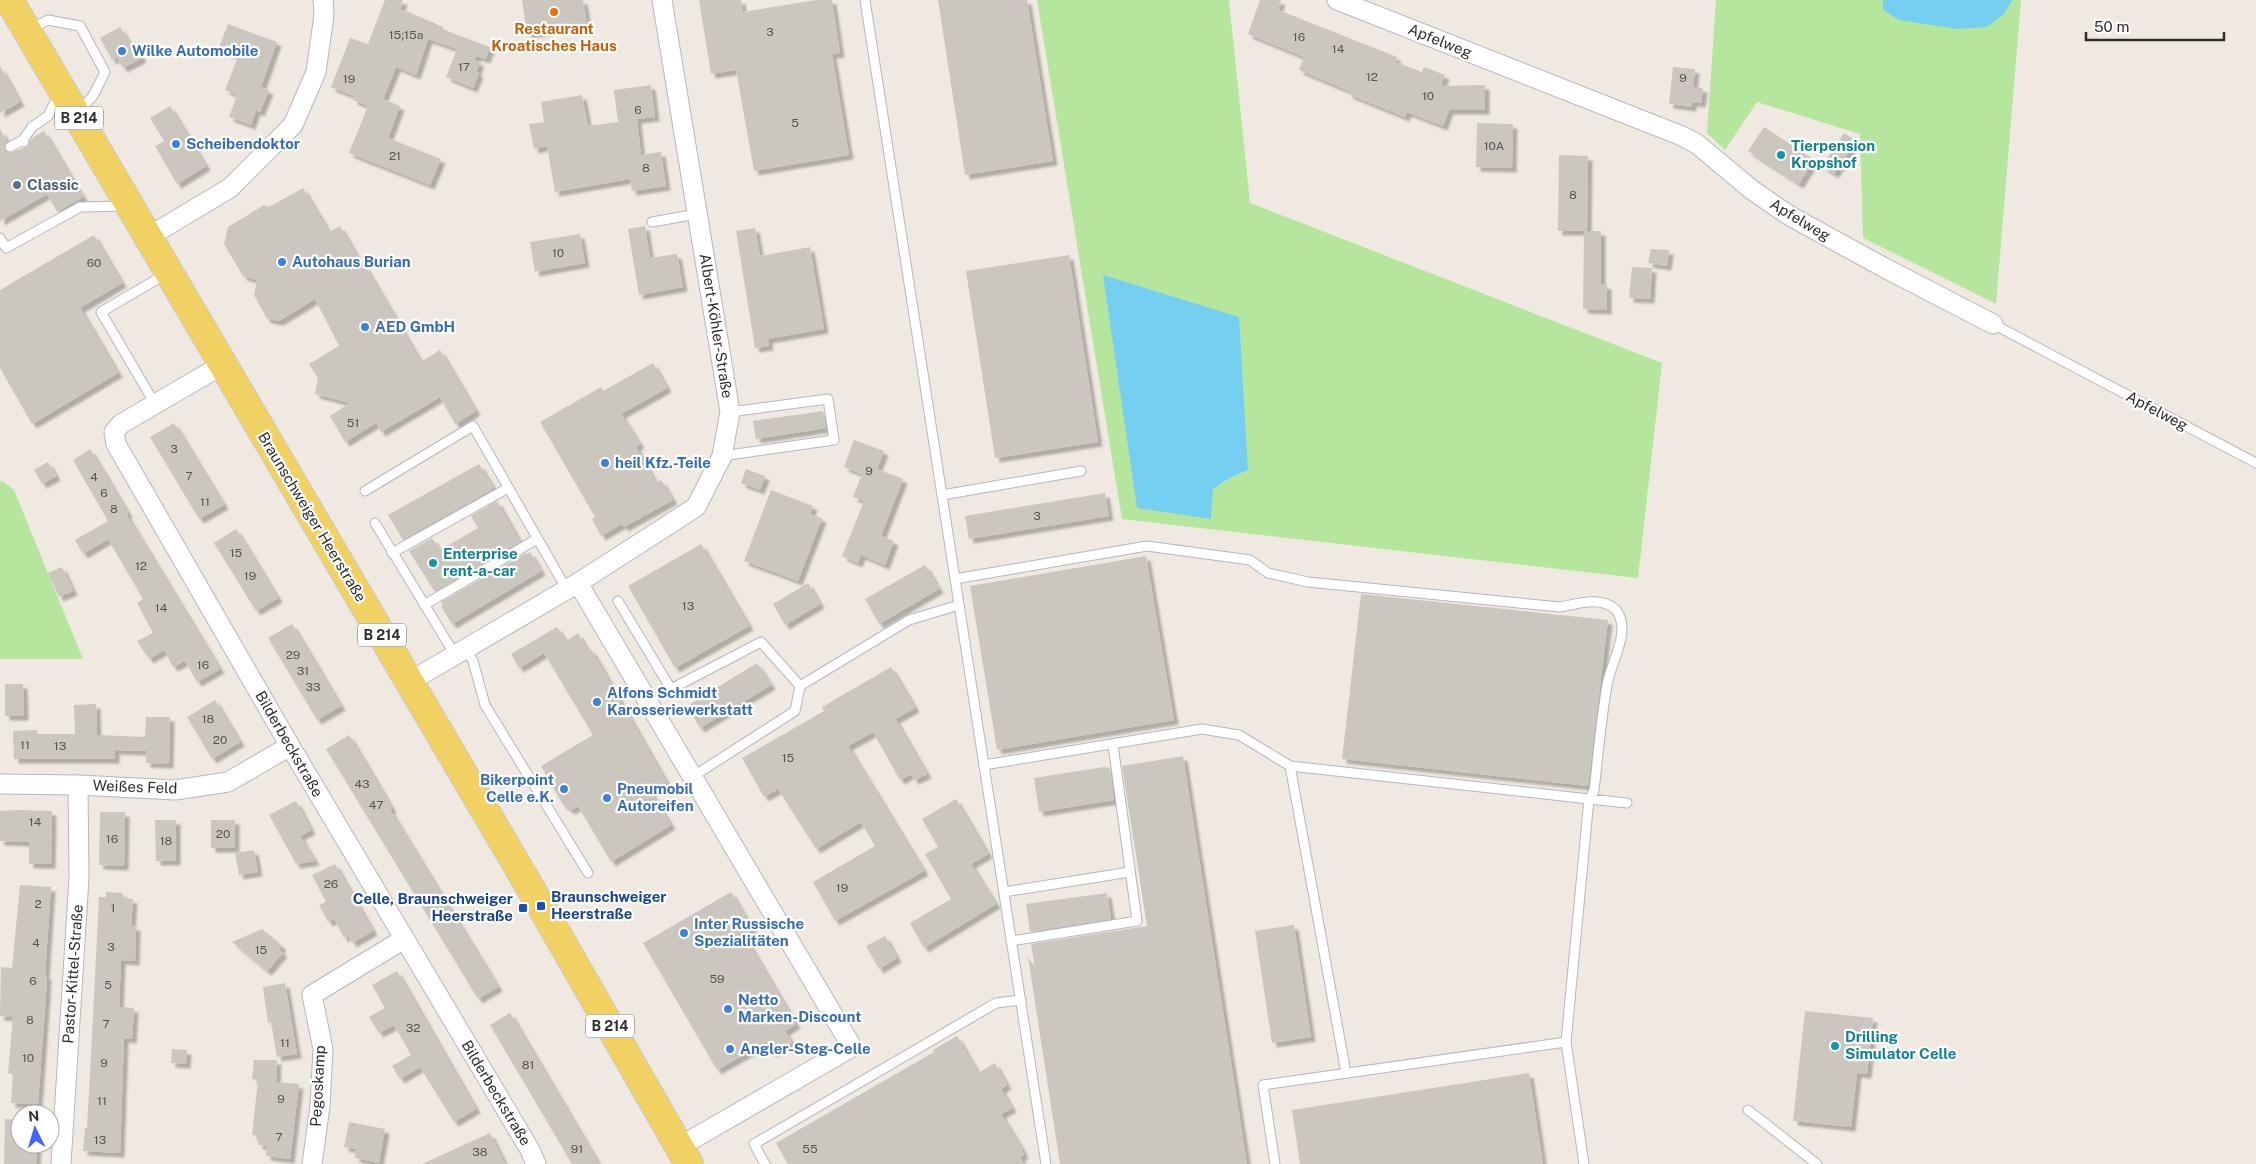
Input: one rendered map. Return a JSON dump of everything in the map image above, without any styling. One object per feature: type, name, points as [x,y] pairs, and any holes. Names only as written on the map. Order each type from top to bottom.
[{"type":"main road","name":"Braunschweiger Heerstraße","points":[[9,0],[541,906],[684,1156]]},
{"type":"street","points":[[148,237],[230,188],[293,125],[316,72],[324,15],[324,0]]},
{"type":"street","name":"Albert-Köhler-Straße","points":[[409,682],[572,587],[696,507],[722,456],[730,412],[662,0]]},
{"type":"street","name":"Apfelweg","points":[[1337,0],[1682,136],[1697,144],[1752,190],[1790,216],[1883,268],[1993,324]]},
{"type":"street","name":"Bilderbeckstraße","points":[[222,365],[121,424],[114,432],[116,444],[290,746],[530,1150],[536,1164]]},
{"type":"street","points":[[572,587],[692,778],[852,1047],[684,1156]]},
{"type":"street","name":"Weißes Feld","points":[[0,784],[78,785],[175,790],[228,782],[290,746]]},
{"type":"street","name":"Pastor-Kittel-Straße","points":[[61,1164],[79,878],[78,785]]},
{"type":"street","name":"Pegoskamp","points":[[312,1164],[320,1106],[323,1049],[312,995],[404,939]]},
{"type":"lane","points":[[865,0],[1046,1164]]},
{"type":"lane","points":[[27,31],[48,20],[80,26],[105,72],[94,96],[76,114]]},
{"type":"lane","points":[[10,147],[24,141],[48,116],[61,90]]},
{"type":"lane","points":[[0,238],[6,248],[80,207],[130,205]]},
{"type":"lane","points":[[652,222],[697,214]]},
{"type":"lane","points":[[155,404],[101,312],[168,272]]},
{"type":"lane","name":"Apfelweg","points":[[1993,324],[2256,463]]},
{"type":"lane","points":[[722,456],[834,440],[828,399],[730,412]]},
{"type":"lane","points":[[365,491],[473,426],[537,539],[572,587]]},
{"type":"lane","points":[[942,495],[1081,472]]},
{"type":"lane","points":[[392,552],[508,488]]},
{"type":"lane","points":[[374,523],[424,605],[460,652],[473,661],[485,705],[588,873]]},
{"type":"lane","points":[[424,605],[537,539]]},
{"type":"lane","points":[[955,579],[1147,546],[1250,560],[1268,573],[1308,582],[1560,607],[1589,602],[1604,603],[1616,610],[1622,624],[1621,638],[1607,685],[1594,791],[1589,799],[1566,1042],[1584,1164]]},
{"type":"lane","points":[[618,601],[671,689],[761,642],[800,686]]},
{"type":"lane","points":[[692,778],[795,711],[800,686],[909,620],[959,605]]},
{"type":"lane","points":[[984,765],[1202,729],[1239,735],[1290,766],[1627,803]]},
{"type":"lane","points":[[1011,941],[1137,921],[1113,745]]},
{"type":"lane","points":[[1290,766],[1346,1073]]},
{"type":"lane","points":[[1004,892],[1130,872]]},
{"type":"lane","points":[[765,1164],[754,1144],[996,1003],[1021,1000]]},
{"type":"lane","points":[[1275,1164],[1263,1085],[1566,1042]]},
{"type":"lane","points":[[1748,1110],[1818,1164]]},
{"type":"green space","points":[[1037,0],[1229,0],[1250,203],[1662,363],[1638,578],[1122,519]],"holes":[[[1103,276],[1248,470],[1228,479],[1213,489],[1211,518]]]},
{"type":"green space","points":[[1716,0],[2021,0],[1996,304],[1863,238],[1860,134],[1757,102],[1725,150],[1707,133]]},
{"type":"green space","points":[[2,481],[14,490],[83,659],[0,659],[0,482]]},
{"type":"water","points":[[1883,0],[2012,0],[2004,14],[1987,27],[1957,29],[1899,20],[1883,10]]},
{"type":"water","points":[[1103,275],[1239,317],[1248,470],[1228,479],[1213,489],[1211,519],[1137,508]]},
{"type":"building","points":[[385,0],[403,0],[400,11],[404,10],[443,27],[442,29],[490,47],[486,59],[476,56],[474,60],[480,62],[476,72],[479,73],[473,88],[446,77],[457,49],[428,39],[416,75],[396,67],[383,99],[400,106],[388,138],[441,159],[430,185],[349,153],[368,106],[353,100],[354,96],[331,87],[350,38],[368,44]]},
{"type":"building","name":"Restaurant Kroatisches Haus","points":[[522,0],[583,0],[587,24],[527,34]]},
{"type":"building","points":[[699,0],[741,0],[743,12],[816,0],[832,0],[840,53],[832,54],[849,155],[754,171],[736,70],[711,74]]},
{"type":"building","points":[[938,0],[1027,0],[1053,161],[965,175]]},
{"type":"building","points":[[1260,0],[1281,0],[1278,9],[1281,11],[1397,57],[1395,62],[1422,72],[1424,67],[1445,75],[1441,86],[1485,85],[1485,110],[1449,110],[1443,126],[1407,112],[1405,117],[1348,94],[1349,91],[1299,70],[1304,57],[1248,34]]},
{"type":"building","points":[[228,24],[277,42],[261,87],[269,90],[260,112],[256,110],[251,125],[229,117],[237,95],[225,90],[238,57],[218,50]]},
{"type":"building","name":"Wilke Automobile","points":[[120,27],[130,44],[133,42],[142,58],[123,68],[117,57],[112,60],[100,38]]},
{"type":"building","points":[[0,66],[20,102],[0,113]]},
{"type":"building","points":[[1673,67],[1695,69],[1693,87],[1703,88],[1701,103],[1692,102],[1692,107],[1669,104]]},
{"type":"building","points":[[651,85],[655,117],[637,119],[641,155],[661,152],[666,186],[632,191],[630,179],[555,192],[547,146],[534,149],[529,124],[544,122],[541,102],[582,95],[588,126],[618,122],[614,90]]},
{"type":"building","name":"Scheibendoktor","points":[[170,106],[206,166],[177,184],[155,146],[164,141],[150,118]]},
{"type":"building","points":[[1477,123],[1513,124],[1512,168],[1476,167]]},
{"type":"building","name":"Tierpension Kropshof","points":[[1764,127],[1814,160],[1799,184],[1748,151]]},
{"type":"building","points":[[0,129],[7,141],[4,144],[4,150],[9,153],[27,147],[32,138],[44,131],[83,197],[57,212],[47,194],[0,221]]},
{"type":"building","points":[[1844,133],[1856,141],[1834,174],[1822,166]]},
{"type":"building","points":[[1559,155],[1588,156],[1587,231],[1558,231]]},
{"type":"building","points":[[303,188],[329,232],[340,226],[421,362],[440,350],[476,411],[455,424],[440,397],[381,432],[376,423],[345,442],[330,416],[350,403],[315,394],[318,378],[309,364],[339,346],[315,299],[279,321],[267,319],[254,295],[257,280],[243,276],[224,244],[228,227],[264,205],[269,207]]},
{"type":"building","points":[[645,226],[650,258],[677,254],[683,287],[639,295],[628,229]]},
{"type":"building","points":[[755,228],[760,256],[810,247],[824,329],[768,339],[769,346],[755,348],[736,231]]},
{"type":"building","points":[[1584,231],[1601,231],[1601,284],[1607,285],[1607,310],[1583,309]]},
{"type":"building","points":[[580,234],[585,263],[535,272],[530,242]]},
{"type":"building","points":[[94,235],[122,283],[80,308],[118,373],[32,424],[0,368],[0,290]]},
{"type":"building","points":[[1651,249],[1669,250],[1667,266],[1648,263]]},
{"type":"building","points":[[1069,255],[1098,442],[995,458],[966,271]]},
{"type":"building","points":[[1632,267],[1652,268],[1650,299],[1629,298]]},
{"type":"building","name":"heil Kfz.-Teile","points":[[653,363],[667,388],[621,414],[640,444],[636,447],[656,483],[661,480],[673,500],[624,527],[622,524],[601,536],[592,519],[595,517],[540,422],[601,387],[603,391]]},
{"type":"building","points":[[823,411],[826,428],[756,439],[753,421]]},
{"type":"building","points":[[174,423],[224,505],[199,519],[150,437]]},
{"type":"building","points":[[854,440],[884,451],[877,469],[903,479],[881,536],[894,541],[885,565],[861,555],[858,563],[842,556],[864,501],[853,497],[862,474],[844,467]]},
{"type":"building","points":[[90,449],[128,513],[126,514],[220,669],[197,682],[185,661],[173,667],[164,650],[149,659],[137,641],[153,633],[137,603],[143,599],[108,539],[83,554],[75,540],[108,521],[73,460]]},
{"type":"building","points":[[48,462],[56,476],[42,484],[34,470]]},
{"type":"building","points":[[479,464],[493,487],[491,490],[403,540],[388,515]]},
{"type":"building","points":[[746,469],[765,476],[760,490],[741,483]]},
{"type":"building","points":[[771,490],[813,506],[810,514],[822,518],[798,581],[744,561]]},
{"type":"building","points":[[1105,493],[1109,516],[969,539],[965,516]]},
{"type":"building","points":[[497,501],[520,542],[435,592],[409,551],[432,538],[440,550],[478,528],[471,516]]},
{"type":"building","points":[[236,529],[278,598],[256,611],[214,543]]},
{"type":"building","points":[[701,544],[749,626],[675,668],[628,586]]},
{"type":"building","points":[[530,552],[541,571],[452,624],[441,606],[443,605],[441,602]]},
{"type":"building","points":[[1146,556],[1174,720],[997,750],[970,586]]},
{"type":"building","points":[[925,565],[939,589],[879,624],[865,599]]},
{"type":"building","points":[[62,567],[73,591],[59,597],[48,573]]},
{"type":"building","points":[[808,583],[820,604],[785,625],[773,604]]},
{"type":"building","points":[[1361,594],[1608,620],[1588,786],[1342,759]]},
{"type":"building","points":[[292,624],[341,706],[317,720],[268,638]]},
{"type":"building","points":[[557,627],[566,641],[578,633],[588,651],[591,649],[667,783],[651,792],[671,825],[611,862],[578,806],[571,810],[563,805],[541,766],[593,735],[544,653],[519,668],[511,654]]},
{"type":"building","points":[[757,663],[771,685],[700,728],[687,706]]},
{"type":"building","points":[[891,667],[915,708],[895,719],[927,774],[914,780],[911,774],[900,780],[873,732],[848,746],[924,871],[835,921],[813,882],[875,846],[861,822],[816,849],[778,789],[764,797],[742,758],[824,711],[822,707]]},
{"type":"building","points":[[5,684],[23,684],[24,716],[5,716]]},
{"type":"building","points":[[215,700],[240,742],[212,759],[187,717]]},
{"type":"building","points":[[96,704],[97,735],[145,737],[146,717],[170,717],[169,764],[146,763],[146,751],[115,750],[115,759],[14,759],[13,731],[37,730],[37,734],[75,734],[74,705]]},
{"type":"building","points":[[349,735],[392,808],[390,810],[498,987],[478,999],[326,749]]},
{"type":"building","points":[[1183,756],[1247,1164],[1060,1164],[1028,957],[1035,968],[1031,944],[1147,926],[1122,766]]},
{"type":"building","points":[[1104,767],[1110,768],[1114,800],[1039,812],[1034,778]]},
{"type":"building","points":[[956,799],[988,854],[971,864],[996,904],[924,948],[910,923],[951,899],[925,854],[938,847],[922,819]]},
{"type":"building","points":[[296,801],[311,830],[300,836],[315,861],[296,864],[269,815]]},
{"type":"building","points":[[0,811],[52,811],[51,864],[29,864],[29,842],[0,841]]},
{"type":"building","points":[[100,812],[125,812],[124,866],[99,865]]},
{"type":"building","points":[[155,820],[176,820],[176,861],[156,861]]},
{"type":"building","points":[[211,820],[235,820],[235,848],[211,848]]},
{"type":"building","points":[[254,850],[258,872],[239,875],[235,853]]},
{"type":"building","points":[[335,864],[373,931],[352,943],[348,935],[344,938],[334,919],[328,922],[319,905],[326,902],[312,875]]},
{"type":"building","points":[[20,885],[51,887],[38,1104],[11,1103],[13,1074],[8,1073],[13,1017],[0,1016],[1,967],[12,968]]},
{"type":"building","points":[[106,892],[123,893],[122,898],[133,899],[131,926],[136,926],[135,961],[121,960],[119,1007],[134,1008],[132,1039],[124,1038],[120,1153],[83,1151],[85,1128],[87,1128],[99,897],[106,897]]},
{"type":"building","points":[[731,892],[753,930],[744,935],[796,1024],[785,1031],[792,1043],[773,1053],[766,1042],[717,1070],[643,943]]},
{"type":"building","points":[[1107,893],[1111,919],[1030,932],[1026,904]]},
{"type":"building","points":[[1294,925],[1311,1037],[1272,1043],[1255,931]]},
{"type":"building","points":[[262,929],[282,946],[279,949],[283,953],[267,971],[232,942]]},
{"type":"building","points":[[885,936],[897,958],[879,969],[866,946]]},
{"type":"building","points":[[397,971],[476,1109],[454,1122],[420,1067],[400,1079],[392,1066],[411,1055],[394,1025],[379,1033],[369,1017],[385,1008],[372,985]]},
{"type":"building","points":[[285,983],[297,1054],[277,1057],[271,1022],[268,1023],[263,987]]},
{"type":"building","name":"Drilling Simulator Celle","points":[[1805,1011],[1873,1018],[1867,1074],[1857,1073],[1851,1127],[1793,1121]]},
{"type":"building","points":[[510,1013],[599,1164],[572,1164],[490,1025]]},
{"type":"building","points":[[957,1036],[978,1073],[995,1063],[1007,1085],[1001,1089],[1012,1108],[1001,1114],[1021,1147],[1024,1155],[1020,1157],[1024,1164],[788,1164],[776,1143],[934,1052],[933,1050]]},
{"type":"building","points":[[172,1049],[187,1050],[186,1064],[171,1063]]},
{"type":"building","points":[[254,1060],[277,1060],[276,1082],[299,1084],[290,1159],[266,1156],[267,1146],[258,1145],[259,1136],[252,1135],[258,1080],[252,1079]]},
{"type":"building","points":[[1529,1073],[1543,1164],[1300,1164],[1292,1110]]},
{"type":"building","points":[[5,1119],[10,1119],[10,1154],[36,1154],[36,1164],[4,1164]]},
{"type":"building","points":[[349,1122],[385,1129],[379,1163],[355,1158],[356,1149],[344,1147]]},
{"type":"building","points":[[490,1133],[505,1164],[422,1164]]},
{"type":"place","name":"Restaurant Kroatisches Haus","points":[[554,12]]},
{"type":"place","name":"Wilke Automobile","points":[[122,51]]},
{"type":"place","name":"Scheibendoktor","points":[[176,144]]},
{"type":"place","name":"Tierpension Kropshof","points":[[1781,155]]},
{"type":"place","name":"Classic","points":[[17,185]]},
{"type":"place","name":"Autohaus Burian","points":[[282,262]]},
{"type":"place","name":"AED GmbH","points":[[365,327]]},
{"type":"place","name":"heil Kfz.-Teile","points":[[605,463]]},
{"type":"place","name":"Enterprise rent-a-car","points":[[433,563]]},
{"type":"place","name":"Alfons Schmidt Karosseriewerkstatt","points":[[597,702]]},
{"type":"place","name":"Bikerpoint Celle e.K.","points":[[564,789]]},
{"type":"place","name":"Pneumobil Autoreifen","points":[[607,798]]},
{"type":"place","name":"Braunschweiger Heerstraße","points":[[541,906]]},
{"type":"place","name":"Celle, Braunschweiger Heerstraße","points":[[523,908]]},
{"type":"place","name":"Inter Russische Spezialitäten","points":[[684,933]]},
{"type":"place","name":"Netto Marken-Discount","points":[[728,1009]]},
{"type":"place","name":"Drilling Simulator Celle","points":[[1835,1046]]},
{"type":"place","name":"Angler-Steg-Celle","points":[[730,1049]]}]
